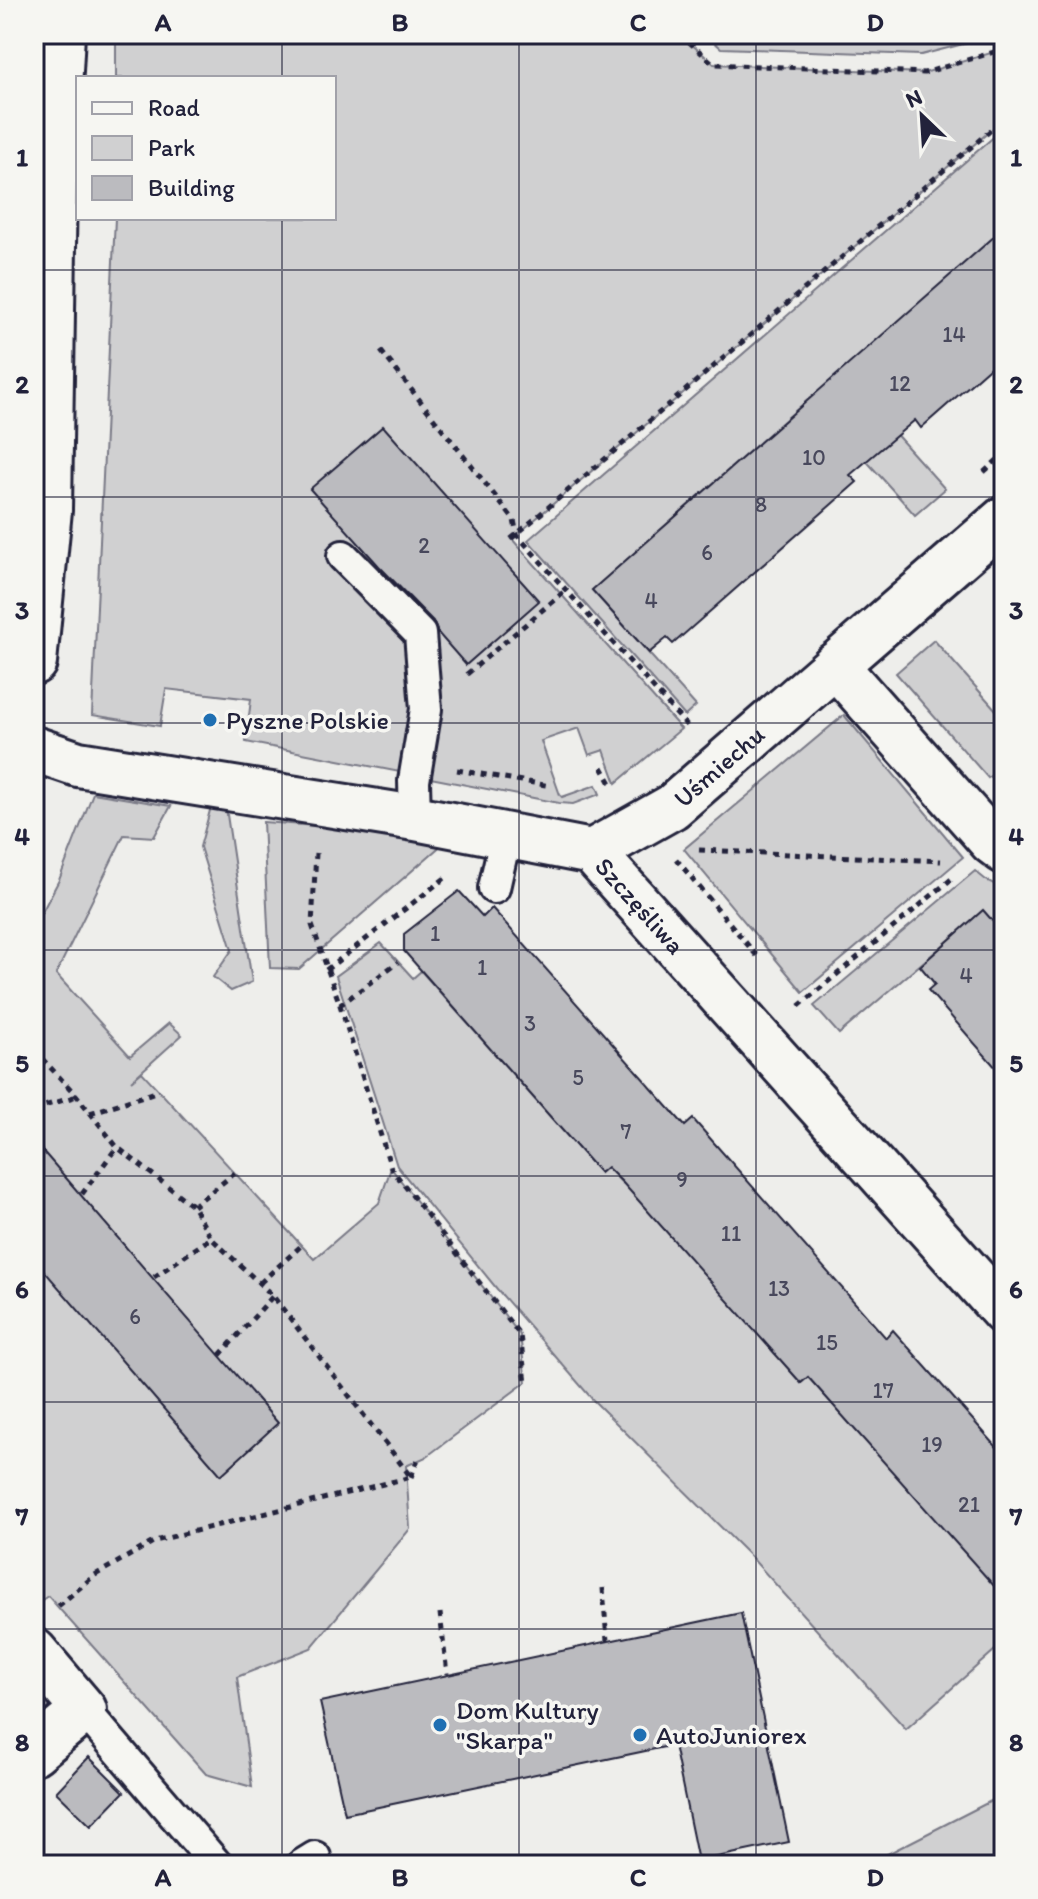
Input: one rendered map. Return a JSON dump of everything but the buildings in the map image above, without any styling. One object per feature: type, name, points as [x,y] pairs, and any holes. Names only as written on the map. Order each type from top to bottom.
[{"type":"street","points":[[34,662],[49,510],[54,180],[62,34]]},
{"type":"street","name":"Uśmiechu","points":[[592,852],[672,807],[1004,519]]},
{"type":"street","points":[[835,665],[992,842],[1004,851]]},
{"type":"street","name":"Szczęśliwa","points":[[34,749],[78,764],[319,804],[414,800],[506,835],[592,852],[1004,1312]]},
{"type":"street","points":[[34,1651],[84,1710],[34,1752]]},
{"type":"lane","points":[[343,556],[420,634],[426,709],[414,800]]},
{"type":"lane","points":[[494,888],[506,835]]},
{"type":"lane","points":[[84,1710],[217,1865]]},
{"type":"path","points":[[680,34],[714,64],[924,73],[1004,49]]},
{"type":"path","points":[[514,537],[1004,119]]},
{"type":"path","points":[[381,351],[514,520],[514,537],[566,590],[692,731]]},
{"type":"path","points":[[974,482],[1004,454]]},
{"type":"path","points":[[426,709],[566,590]]},
{"type":"path","points":[[602,767],[617,792]]},
{"type":"path","points":[[414,800],[443,786],[447,768],[551,786]]},
{"type":"path","points":[[319,804],[312,925],[391,1168],[520,1335],[526,1382]]},
{"type":"path","points":[[684,849],[956,862]]},
{"type":"path","points":[[799,1006],[959,873]]},
{"type":"path","points":[[340,1005],[398,962]]},
{"type":"path","points":[[34,1050],[77,1096],[117,1147],[193,1206],[211,1238],[273,1296],[411,1477]]},
{"type":"path","points":[[90,1113],[159,1091]]},
{"type":"path","points":[[34,1109],[77,1096]]},
{"type":"path","points":[[82,1194],[117,1147]]},
{"type":"path","points":[[193,1206],[235,1173]]},
{"type":"path","points":[[154,1277],[211,1238]]},
{"type":"path","points":[[260,1283],[302,1245]]},
{"type":"path","points":[[220,1355],[273,1296]]},
{"type":"path","points":[[411,1477],[418,1459]]},
{"type":"path","points":[[52,1611],[95,1575],[155,1541],[411,1477]]},
{"type":"path","points":[[603,1588],[607,1641]]},
{"type":"path","points":[[440,1613],[447,1674]]},
{"type":"green space","points":[[116,34],[680,34],[714,64],[924,73],[1004,49],[1004,119],[512,539],[681,729],[616,783],[604,750],[589,755],[579,728],[541,741],[562,797],[596,785],[600,794],[573,804],[246,742],[251,699],[166,689],[160,726],[92,715],[115,220],[336,220],[336,76],[116,76]]},
{"type":"green space","points":[[705,34],[1002,34],[921,55],[721,48]]},
{"type":"green space","points":[[1004,128],[1004,242],[841,373],[945,489],[915,515],[810,398],[592,590],[696,706],[685,716],[528,540]]},
{"type":"green space","points":[[934,640],[1004,719],[1004,764],[988,778],[896,673]]},
{"type":"green space","points":[[844,715],[963,857],[803,992],[684,849]]},
{"type":"green space","points":[[93,793],[171,806],[154,837],[124,835],[56,974],[130,1056],[169,1023],[182,1035],[131,1081],[142,1072],[314,1259],[379,1203],[391,1168],[520,1335],[526,1382],[426,1457],[406,1466],[410,1529],[311,1648],[237,1677],[252,1787],[206,1774],[48,1596],[34,1605],[34,927],[59,880]]},
{"type":"green space","points":[[212,803],[226,808],[252,982],[231,991],[213,977],[232,950],[200,847]]},
{"type":"green space","points":[[263,822],[452,836],[299,969],[270,968]]},
{"type":"green space","points":[[975,871],[1004,889],[1004,934],[983,911],[839,1034],[814,1006]]},
{"type":"green space","points":[[381,943],[413,978],[421,971],[600,1173],[607,1167],[622,1183],[629,1176],[639,1200],[801,1383],[808,1377],[1004,1593],[1004,1642],[906,1729],[751,1557],[593,1400],[397,1166],[336,976]]},
{"type":"green space","points":[[1004,1794],[1004,1865],[866,1865],[993,1800]]},
{"type":"place","name":"Pyszne Polskie","points":[[210,720]]},
{"type":"place","name":"Dom Kultury \"Skarpa\"","points":[[440,1725]]},
{"type":"place","name":"AutoJuniorex","points":[[640,1735]]}]
